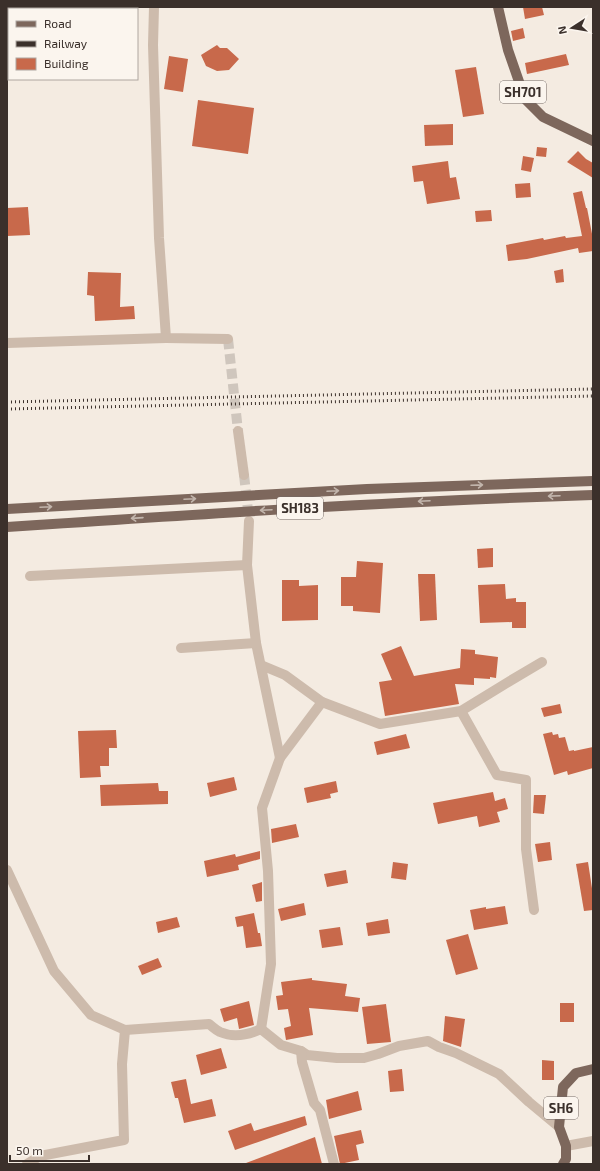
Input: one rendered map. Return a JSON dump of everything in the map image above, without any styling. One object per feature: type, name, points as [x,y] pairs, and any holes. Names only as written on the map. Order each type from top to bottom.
[{"type":"main road","name":"SH701","points":[[498,7],[508,50],[525,100],[543,117],[593,141]]},
{"type":"main road","points":[[7,509],[367,489],[593,481]]},
{"type":"main road","name":"SH183","points":[[7,527],[482,498],[593,495]]},
{"type":"main road","name":"SH6","points":[[563,1164],[566,1159],[566,1146],[559,1127],[563,1086],[576,1073],[593,1069]]},
{"type":"street","points":[[154,7],[153,45],[159,230],[166,338]]},
{"type":"street","points":[[7,343],[166,338],[228,339]]},
{"type":"street","points":[[238,431],[244,475]]},
{"type":"street","points":[[249,521],[247,566],[256,643],[280,758]]},
{"type":"street","points":[[30,576],[247,566]]},
{"type":"street","points":[[181,648],[256,643]]},
{"type":"street","points":[[261,665],[286,675],[322,702],[380,724],[461,711],[542,662]]},
{"type":"street","points":[[261,1029],[271,964],[268,871],[262,808],[280,758],[322,702]]},
{"type":"street","points":[[461,711],[497,775],[526,780],[526,850],[534,910]]},
{"type":"street","points":[[7,870],[54,971],[91,1015],[125,1030],[209,1024],[220,1032],[238,1036],[261,1029]]},
{"type":"street","points":[[261,1029],[281,1045],[301,1051],[308,1055],[336,1058],[364,1058],[399,1046],[428,1041],[499,1074],[559,1127]]},
{"type":"street","points":[[27,1164],[40,1156],[124,1140],[122,1064],[125,1030]]},
{"type":"street","points":[[301,1051],[302,1062],[314,1103],[320,1110],[334,1164]]},
{"type":"street","points":[[566,1146],[593,1141]]},
{"type":"building","points":[[523,7],[542,7],[544,15],[525,19]]},
{"type":"building","points":[[523,28],[525,38],[513,41],[511,31]]},
{"type":"building","points":[[217,45],[220,48],[227,48],[239,59],[229,70],[217,71],[206,66],[201,55]]},
{"type":"building","points":[[566,54],[569,65],[527,74],[525,63]]},
{"type":"building","points":[[169,56],[188,59],[183,92],[164,89]]},
{"type":"building","points":[[476,67],[484,114],[463,117],[455,70]]},
{"type":"building","points":[[198,100],[254,108],[248,154],[192,146]]},
{"type":"building","points":[[453,124],[453,145],[425,146],[424,125]]},
{"type":"building","points":[[537,147],[547,148],[546,157],[536,156]]},
{"type":"building","points":[[578,151],[586,159],[593,163],[593,178],[567,162]]},
{"type":"building","points":[[523,156],[534,158],[531,172],[521,170]]},
{"type":"building","points":[[448,161],[450,178],[456,177],[460,199],[427,204],[423,181],[414,182],[412,166]]},
{"type":"building","points":[[530,183],[531,197],[516,198],[515,184]]},
{"type":"building","points":[[582,191],[593,239],[593,251],[579,253],[578,248],[527,259],[508,261],[506,245],[543,238],[544,240],[565,236],[566,238],[582,236],[573,193]]},
{"type":"building","points":[[28,207],[30,235],[7,236],[7,208]]},
{"type":"building","points":[[491,210],[492,221],[476,222],[475,211]]},
{"type":"building","points":[[563,269],[564,282],[556,283],[554,271]]},
{"type":"building","points":[[88,272],[121,273],[120,307],[134,306],[135,319],[95,321],[94,296],[87,295]]},
{"type":"building","points":[[493,548],[493,567],[478,568],[477,549]]},
{"type":"building","points":[[357,561],[383,563],[380,613],[353,611],[353,606],[341,606],[341,577],[356,577]]},
{"type":"building","points":[[418,574],[435,574],[437,620],[420,621]]},
{"type":"building","points":[[282,580],[299,580],[299,586],[318,585],[318,620],[282,621]]},
{"type":"building","points":[[505,584],[506,599],[516,598],[516,602],[526,602],[526,628],[512,628],[512,622],[480,623],[478,585]]},
{"type":"building","points":[[401,646],[414,676],[460,668],[461,649],[475,650],[475,654],[498,657],[496,678],[474,678],[474,685],[455,684],[459,704],[385,716],[379,682],[392,680],[381,654]]},
{"type":"building","points":[[560,704],[562,713],[544,717],[541,708]]},
{"type":"building","points":[[116,730],[117,748],[109,748],[109,766],[100,766],[101,777],[80,778],[78,731]]},
{"type":"building","points":[[552,732],[553,735],[558,734],[559,738],[565,737],[569,751],[593,747],[593,768],[568,775],[567,771],[554,775],[543,734]]},
{"type":"building","points":[[406,734],[410,748],[377,755],[374,742]]},
{"type":"building","points":[[234,777],[237,790],[210,797],[207,783]]},
{"type":"building","points":[[336,781],[338,792],[330,794],[331,798],[307,803],[304,788]]},
{"type":"building","points":[[158,783],[159,791],[168,791],[168,804],[101,806],[100,785]]},
{"type":"building","points":[[493,792],[495,801],[505,798],[508,809],[497,812],[500,822],[479,827],[477,816],[438,824],[433,803]]},
{"type":"building","points":[[534,795],[546,795],[544,814],[533,813]]},
{"type":"building","points":[[296,824],[299,837],[272,843],[271,829]]},
{"type":"building","points":[[550,842],[552,860],[538,862],[535,844]]},
{"type":"building","points":[[260,851],[260,859],[238,865],[239,870],[207,877],[204,861],[235,854],[236,857]]},
{"type":"building","points":[[393,862],[408,864],[406,880],[391,878]]},
{"type":"building","points":[[588,862],[593,895],[593,910],[584,911],[576,864]]},
{"type":"building","points":[[346,870],[348,883],[327,887],[324,874]]},
{"type":"building","points":[[262,882],[262,901],[256,902],[252,885]]},
{"type":"building","points":[[304,903],[306,915],[281,921],[278,909]]},
{"type":"building","points":[[505,906],[508,924],[474,930],[470,910]]},
{"type":"building","points":[[254,913],[262,946],[246,948],[243,926],[237,927],[235,917]]},
{"type":"building","points":[[177,917],[180,927],[158,933],[156,922]]},
{"type":"building","points":[[388,919],[390,933],[368,936],[366,923]]},
{"type":"building","points":[[340,927],[343,945],[322,948],[319,930]]},
{"type":"building","points":[[468,934],[478,969],[456,975],[446,940]]},
{"type":"building","points":[[158,958],[162,967],[142,975],[138,966]]},
{"type":"building","points":[[312,978],[312,980],[347,984],[345,996],[360,998],[358,1012],[309,1008],[313,1035],[286,1040],[284,1028],[291,1026],[288,1009],[278,1010],[276,996],[283,995],[281,982]]},
{"type":"building","points":[[249,1001],[254,1025],[239,1029],[237,1018],[224,1022],[220,1009]]},
{"type":"building","points":[[560,1003],[574,1003],[574,1022],[560,1022]]},
{"type":"building","points":[[386,1004],[391,1042],[367,1044],[362,1007]]},
{"type":"building","points":[[445,1016],[465,1019],[461,1047],[443,1041]]},
{"type":"building","points":[[221,1048],[227,1068],[201,1075],[196,1055]]},
{"type":"building","points":[[542,1060],[554,1061],[554,1080],[542,1080]]},
{"type":"building","points":[[402,1069],[404,1091],[390,1092],[388,1071]]},
{"type":"building","points":[[186,1079],[191,1104],[212,1099],[216,1116],[184,1123],[178,1098],[175,1098],[171,1082]]},
{"type":"building","points":[[358,1091],[362,1110],[329,1119],[326,1100]]},
{"type":"building","points":[[305,1116],[307,1125],[235,1150],[228,1131],[251,1123],[254,1131]]},
{"type":"building","points":[[361,1130],[364,1143],[356,1145],[359,1160],[340,1164],[334,1136]]},
{"type":"building","points":[[315,1137],[322,1164],[246,1163]]},
{"type":"tunnel","points":[[228,339],[238,431]]},
{"type":"tunnel","points":[[244,475],[249,519]]},
{"type":"railway","points":[[7,402],[593,389]]},
{"type":"railway","points":[[7,409],[593,396]]}]
